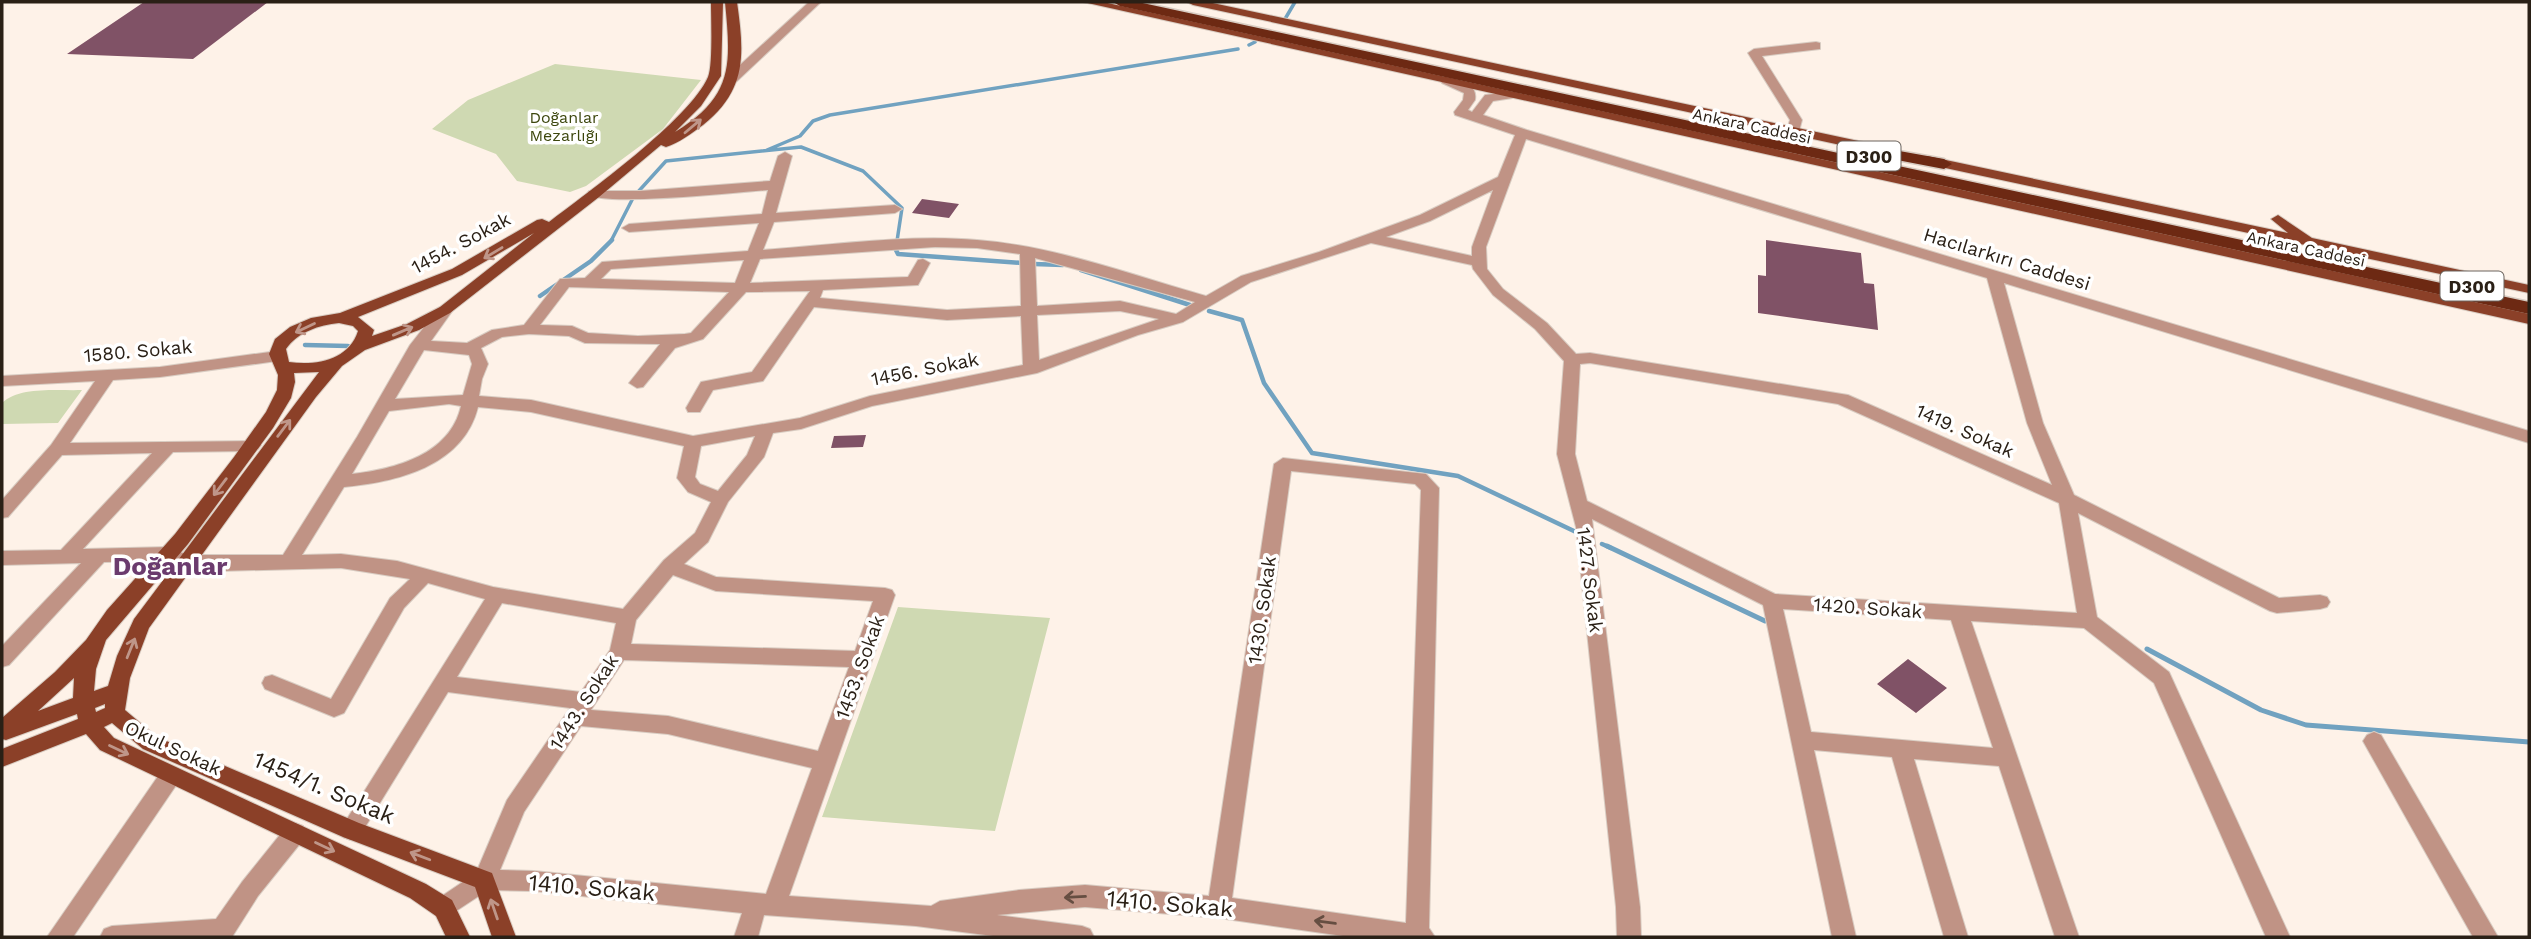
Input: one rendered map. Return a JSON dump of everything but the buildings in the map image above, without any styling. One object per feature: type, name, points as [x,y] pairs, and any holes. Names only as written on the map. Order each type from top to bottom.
[{"type":"highway","name":"Ankara Caddesi","points":[[1120,2],[1184,7],[2529,308]]},
{"type":"highway","name":"Ankara Caddesi","points":[[1156,2],[2529,298]]},
{"type":"highway","points":[[1244,21],[1374,65]]},
{"type":"highway","points":[[1244,21],[1324,38]]},
{"type":"highway","points":[[1764,133],[1944,164]]},
{"type":"highway","points":[[2072,216],[2250,247]]},
{"type":"main road","points":[[2,731],[62,678],[177,558],[337,361],[359,346],[413,327],[445,310],[594,194],[690,110],[715,76],[718,2]]},
{"type":"main road","points":[[635,160],[690,131],[717,104],[732,79],[735,52],[731,2]]},
{"type":"main road","name":"Ankara Caddesi","points":[[1089,2],[2072,216],[2529,319]]},
{"type":"main road","name":"Ankara Caddesi","points":[[1244,21],[1793,132],[2529,289]]},
{"type":"main road","name":"1454. Sokak","points":[[280,361],[280,345],[300,329],[328,319],[342,318],[426,287],[457,272],[575,202],[594,194]]},
{"type":"main road","points":[[2191,218],[2215,214]]},
{"type":"main road","points":[[2277,219],[2311,243]]},
{"type":"main road","points":[[342,318],[362,324],[366,330],[365,338],[359,346]]},
{"type":"main road","points":[[280,361],[307,369],[337,361]]},
{"type":"main road","points":[[2,731],[85,713],[115,703],[130,649],[141,624],[177,558],[252,445],[286,388],[287,376],[280,361]]},
{"type":"main road","points":[[85,713],[88,664],[96,640]]},
{"type":"main road","name":"1454/1. Sokak","points":[[115,703],[150,743],[351,830],[484,880]]},
{"type":"main road","points":[[2,758],[85,713]]},
{"type":"main road","name":"Okul Sokak","points":[[85,713],[93,733],[107,744],[418,891],[444,908]]},
{"type":"main road","points":[[484,880],[503,937]]},
{"type":"main road","points":[[444,908],[458,937]]},
{"type":"street","points":[[732,79],[815,2]]},
{"type":"street","points":[[1793,132],[1796,120],[1754,53],[1816,46]]},
{"type":"street","points":[[1446,80],[1465,87],[1469,93],[1467,114]]},
{"type":"street","points":[[1467,114],[1489,98],[1515,94]]},
{"type":"street","name":"Hacılarkırı Caddesi","points":[[1467,114],[1522,133],[2529,437]]},
{"type":"street","points":[[1522,133],[1479,247],[1480,269],[1498,292],[1541,326],[1572,360]]},
{"type":"street","points":[[637,383],[669,344],[697,336],[740,289],[768,219],[785,156]]},
{"type":"street","name":"1456. Sokak","points":[[384,406],[439,400],[531,406],[693,442],[801,423],[870,401],[1031,369],[1132,332],[1178,319],[1246,279],[1425,218],[1504,180]]},
{"type":"street","points":[[594,194],[640,195],[776,186]]},
{"type":"street","points":[[629,228],[895,209]]},
{"type":"street","points":[[1370,238],[1480,262]]},
{"type":"street","points":[[589,283],[607,265],[935,243],[977,244],[1027,251],[1211,302]]},
{"type":"street","points":[[1027,251],[1031,369]]},
{"type":"street","points":[[694,408],[707,386],[757,377],[814,294],[913,282],[923,263]]},
{"type":"street","points":[[1994,276],[2035,423],[2067,499],[2088,621],[2162,678],[2278,937]]},
{"type":"street","points":[[529,329],[565,282],[659,289],[740,289],[814,294],[947,315],[1120,306],[1178,319]]},
{"type":"street","points":[[289,561],[418,345],[445,310]]},
{"type":"street","points":[[469,348],[498,333],[529,329],[572,331],[585,338],[638,341],[697,336]]},
{"type":"street","points":[[338,481],[378,478],[430,461],[444,450],[466,419],[470,403],[470,381],[480,364],[476,352],[469,348],[418,345]]},
{"type":"street","name":"1419. Sokak","points":[[1572,360],[1590,358],[1842,399],[2067,499],[2277,606],[2320,602]]},
{"type":"street","name":"1427. Sokak","points":[[1572,360],[1566,454],[1585,527],[1628,907],[1629,937]]},
{"type":"street","name":"1580. Sokak","points":[[5,384],[280,361]]},
{"type":"street","points":[[2,512],[57,449],[107,376]]},
{"type":"street","name":"1443. Sokak","points":[[484,880],[516,807],[619,652],[627,617],[671,565],[702,537],[722,499],[754,457],[766,430]]},
{"type":"street","points":[[693,442],[686,478],[694,488],[722,499]]},
{"type":"street","points":[[57,449],[252,445]]},
{"type":"street","points":[[65,557],[168,447]]},
{"type":"street","name":"1430. Sokak","points":[[1219,907],[1283,464],[1420,478],[1430,488],[1420,937]]},
{"type":"street","name":"1420. Sokak","points":[[1577,504],[1772,601],[2088,621]]},
{"type":"street","points":[[2,659],[99,557]]},
{"type":"street","points":[[2,558],[177,558],[219,564],[341,561],[397,568],[497,595],[627,617]]},
{"type":"street","name":"1453. Sokak","points":[[671,565],[690,576],[716,584],[885,595],[825,762],[765,904],[746,937]]},
{"type":"street","points":[[272,683],[320,706],[334,709],[337,707],[392,615],[398,600],[410,593],[424,575]]},
{"type":"street","points":[[351,830],[497,595]]},
{"type":"street","points":[[1772,601],[1844,937]]},
{"type":"street","points":[[1959,614],[2067,937]]},
{"type":"street","points":[[619,652],[862,659]]},
{"type":"street","points":[[441,683],[719,735],[825,762]]},
{"type":"street","points":[[1803,740],[2007,758]]},
{"type":"street","points":[[2374,741],[2486,937]]},
{"type":"street","points":[[1900,749],[1956,937]]},
{"type":"street","points":[[59,937],[171,775]]},
{"type":"street","points":[[112,937],[220,934],[250,889],[295,833]]},
{"type":"street","points":[[444,908],[484,880]]},
{"type":"street","name":"1410. Sokak","points":[[484,880],[534,881],[765,904],[916,915],[1082,937]]},
{"type":"street","name":"1410. Sokak","points":[[916,915],[1018,901],[1085,897],[1219,907],[1420,937]]},
{"type":"green space","name":"Doğanlar Mezarlığı","points":[[555,64],[701,80],[663,129],[586,186],[570,192],[517,181],[496,154],[432,129],[468,100]]},
{"type":"green space","points":[[40,390],[82,390],[58,423],[2,424],[2,403],[19,394]]},
{"type":"green space","points":[[898,607],[1050,618],[995,831],[822,817]]},
{"type":"waterway","points":[[1285,19],[1295,2]]},
{"type":"waterway","points":[[1249,45],[1255,42]]},
{"type":"waterway","points":[[767,150],[800,136],[813,121],[830,115],[1238,49]]},
{"type":"waterway","points":[[637,193],[666,161],[801,147],[863,171],[902,208],[897,241]]},
{"type":"waterway","points":[[611,241],[633,198]]},
{"type":"waterway","points":[[540,296],[591,261],[611,241]]},
{"type":"waterway","points":[[896,250],[898,254],[1022,263]]},
{"type":"waterway","points":[[1034,264],[1063,265]]},
{"type":"waterway","points":[[1081,270],[1193,306]]},
{"type":"waterway","points":[[1209,311],[1242,320],[1264,383],[1312,453],[1458,476],[1576,532]]},
{"type":"waterway","points":[[305,345],[348,346]]},
{"type":"waterway","points":[[1602,544],[1611,548]]},
{"type":"waterway","points":[[1607,546],[1765,621]]},
{"type":"waterway","points":[[2147,649],[2261,710],[2306,725],[2529,742]]},
{"type":"district","name":"Doğanlar","points":[[170,566]]}]
